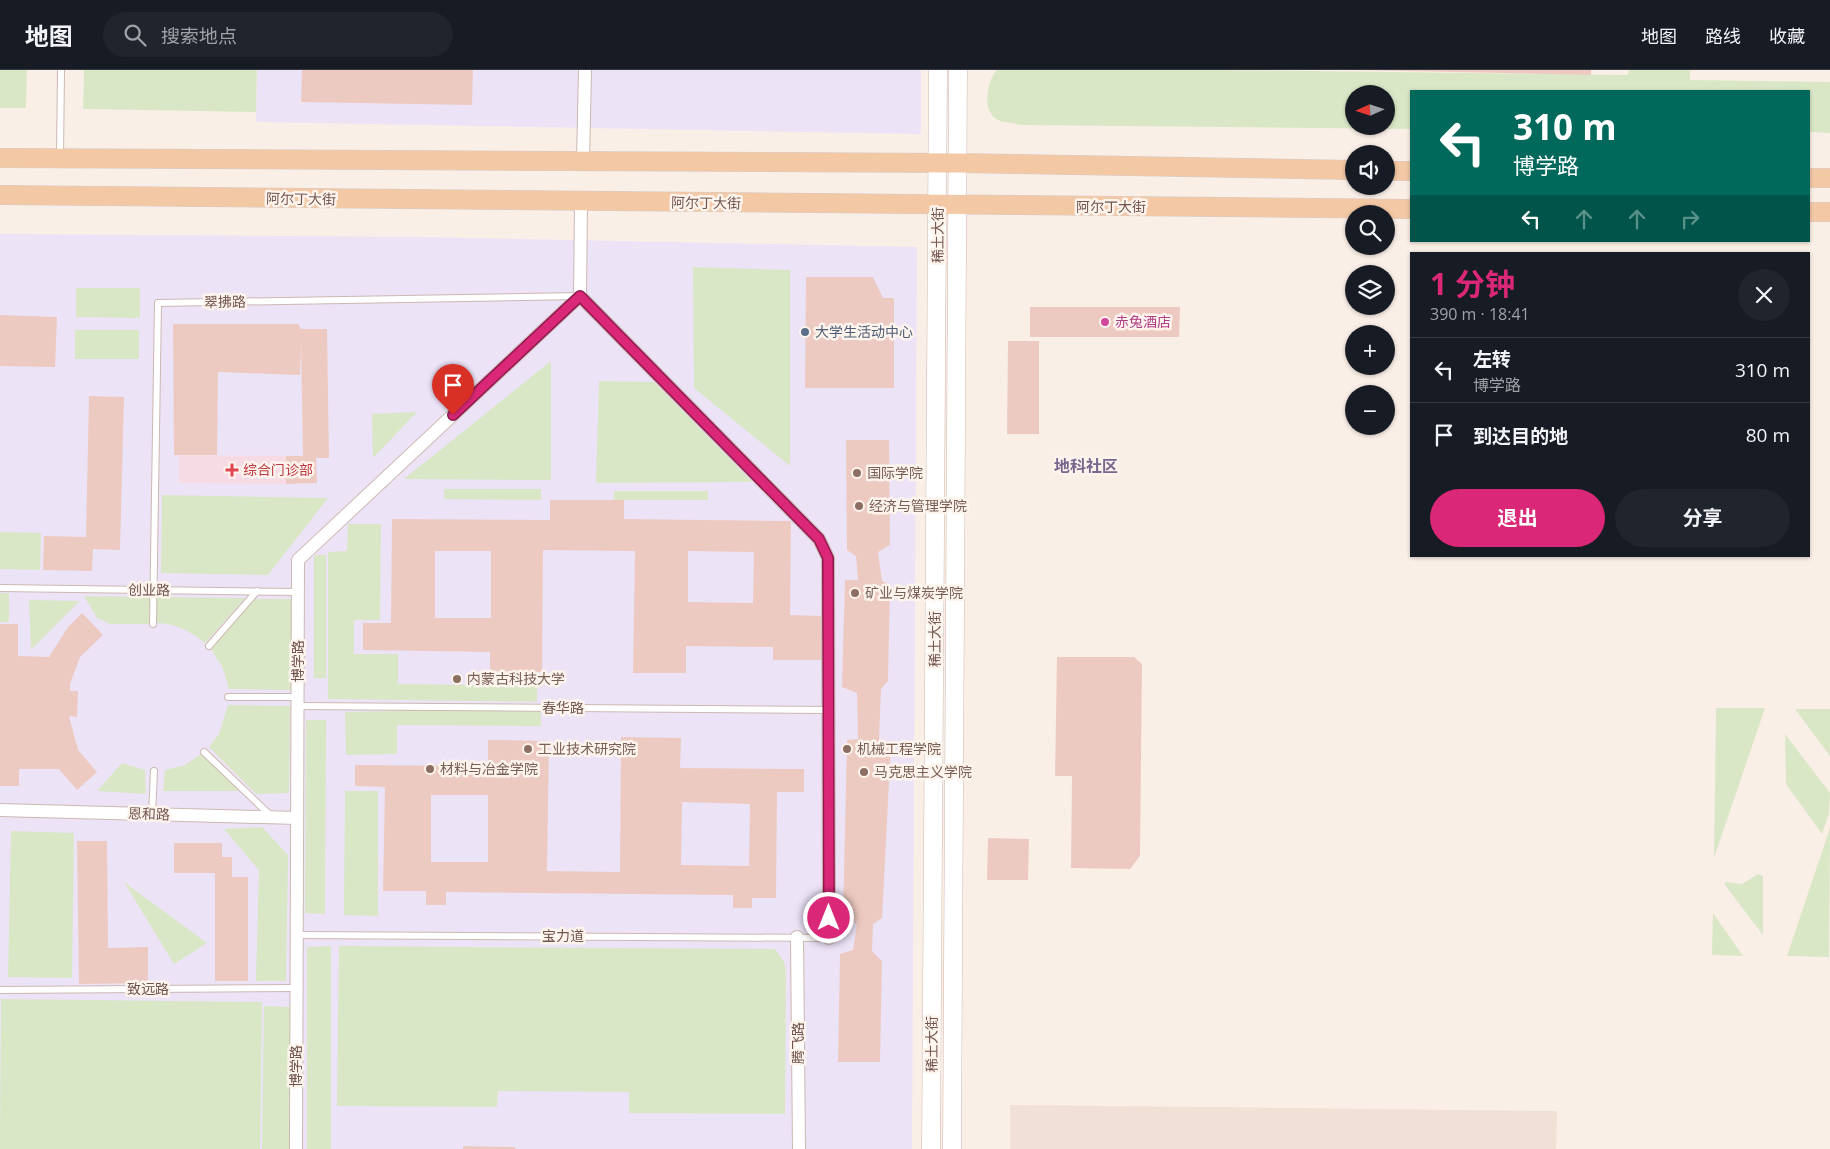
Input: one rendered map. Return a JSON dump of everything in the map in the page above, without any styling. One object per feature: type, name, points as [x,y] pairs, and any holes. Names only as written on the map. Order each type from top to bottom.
[{"type":"main road","name":"稀土大街","points":[[938,70],[937,163],[947,205],[952,1149]]},
{"type":"main road","name":"稀土大街","points":[[931,1149],[947,205],[957,163],[958,70]]},
{"type":"main road","points":[[0,158],[957,163],[1345,170]]},
{"type":"main road","points":[[1395,171],[1410,171]]},
{"type":"main road","points":[[1810,178],[1830,178]]},
{"type":"main road","name":"阿尔丁大街","points":[[0,196],[1410,209]]},
{"type":"main road","points":[[1810,212],[1830,212]]},
{"type":"street","points":[[583,161],[585,70]]},
{"type":"street","points":[[581,202],[580,296],[819,539],[828,558],[830,938]]},
{"type":"street","name":"博学路","points":[[296,1149],[298,560],[580,296]]},
{"type":"street","name":"恩和路","points":[[0,810],[297,818]]},
{"type":"street","name":"腾飞路","points":[[797,938],[799,1149]]},
{"type":"lane","points":[[60,159],[61,70]]},
{"type":"lane","name":"翠拂路","points":[[153,590],[158,303],[580,296]]},
{"type":"lane","name":"创业路","points":[[0,588],[298,592]]},
{"type":"lane","points":[[153,590],[153,624]]},
{"type":"lane","points":[[209,646],[257,591]]},
{"type":"lane","name":"春华路","points":[[228,697],[297,702],[829,710]]},
{"type":"lane","points":[[204,752],[272,817]]},
{"type":"lane","points":[[152,814],[154,771]]},
{"type":"lane","name":"宝力道","points":[[296,935],[830,938]]},
{"type":"lane","name":"致远路","points":[[0,990],[296,988]]},
{"type":"shaded area","points":[[257,70],[921,70],[921,134],[256,122]]},
{"type":"shaded area","name":"内蒙古科技大学","points":[[0,234],[423,237],[917,247],[912,1149],[0,1149]]},
{"type":"shaded area","name":"综合门诊部","points":[[179,455],[286,456],[286,484],[179,483]]},
{"type":"shaded area","points":[[1010,1105],[1557,1111],[1556,1149],[1010,1149]]},
{"type":"green space","points":[[0,70],[27,70],[26,108],[0,108]]},
{"type":"green space","points":[[84,70],[257,70],[256,112],[83,109]]},
{"type":"green space","points":[[997,70],[1224,70],[1628,75],[1629,70],[1690,70],[1690,80],[1830,82],[1830,133],[1810,132],[1810,90],[1410,90],[1410,129],[1395,129],[1395,85],[1345,85],[1345,128],[1021,125],[1004,122],[993,116],[989,110],[988,88]]},
{"type":"green space","points":[[693,267],[790,270],[790,466],[694,388]]},
{"type":"green space","points":[[76,288],[140,288],[140,318],[76,317]]},
{"type":"green space","points":[[75,330],[139,330],[139,359],[75,359]]},
{"type":"green space","points":[[551,361],[551,480],[404,479]]},
{"type":"green space","points":[[599,381],[654,382],[752,482],[596,483]]},
{"type":"green space","points":[[417,412],[373,458],[372,414]]},
{"type":"green space","points":[[444,489],[541,489],[541,500],[444,499]]},
{"type":"green space","points":[[614,491],[708,491],[708,500],[614,500]]},
{"type":"green space","points":[[162,495],[328,498],[268,575],[161,573]]},
{"type":"green space","points":[[348,524],[381,524],[380,620],[354,620],[354,654],[398,654],[398,684],[537,686],[537,702],[328,699],[328,552],[347,551]]},
{"type":"green space","points":[[0,532],[41,533],[40,570],[0,569]]},
{"type":"green space","points":[[314,555],[326,555],[326,678],[314,678]]},
{"type":"green space","points":[[0,593],[9,593],[9,622],[0,622]]},
{"type":"green space","points":[[84,596],[153,597],[153,624],[110,624],[97,618]]},
{"type":"green space","points":[[157,597],[245,598],[205,643],[183,629],[164,623],[157,623]]},
{"type":"green space","points":[[251,599],[294,599],[293,690],[229,689],[222,666],[209,646]]},
{"type":"green space","points":[[29,600],[80,601],[31,650]]},
{"type":"green space","points":[[228,705],[290,706],[289,793],[256,794],[209,747],[219,734]]},
{"type":"green space","points":[[1716,708],[1765,708],[1714,858]]},
{"type":"green space","points":[[396,709],[541,710],[541,726],[397,725],[397,754],[346,755],[345,712],[396,711]]},
{"type":"green space","points":[[1795,709],[1830,709],[1830,756]]},
{"type":"green space","points":[[306,720],[326,720],[325,914],[305,913]]},
{"type":"green space","points":[[1785,734],[1830,793],[1829,813],[1822,834],[1786,784]]},
{"type":"green space","points":[[204,752],[245,791],[163,791],[165,770],[185,765]]},
{"type":"green space","points":[[122,763],[145,770],[146,794],[97,791]]},
{"type":"green space","points":[[345,791],[378,791],[378,916],[344,915]]},
{"type":"green space","points":[[262,827],[288,855],[286,981],[256,981],[259,870],[224,829]]},
{"type":"green space","points":[[1830,828],[1829,957],[1787,956]]},
{"type":"green space","points":[[11,831],[74,833],[72,978],[8,977]]},
{"type":"green space","points":[[1758,874],[1763,876],[1763,935],[1725,885],[1725,882],[1742,884]]},
{"type":"green space","points":[[124,882],[207,943],[174,964]]},
{"type":"green space","points":[[1713,913],[1743,956],[1712,955]]},
{"type":"green space","points":[[331,946],[331,1149],[307,1149],[307,947]]},
{"type":"green space","points":[[339,946],[775,949],[784,962],[786,972],[785,1114],[629,1113],[629,1092],[498,1091],[497,1107],[337,1106]]},
{"type":"green space","points":[[1,999],[262,1002],[260,1149],[0,1149]]},
{"type":"green space","points":[[264,1006],[290,1007],[289,1149],[262,1149]]},
{"type":"building","points":[[302,70],[473,70],[472,105],[301,102]]},
{"type":"building","points":[[1355,70],[1591,70],[1591,75]]},
{"type":"building","points":[[806,277],[873,277],[883,298],[894,298],[894,388],[805,388]]},
{"type":"building","name":"赤兔酒店","points":[[1030,307],[1180,307],[1179,337],[1030,337]]},
{"type":"building","points":[[0,315],[57,317],[55,367],[0,366]]},
{"type":"building","points":[[173,324],[298,324],[301,329],[327,329],[329,458],[316,458],[317,483],[286,484],[286,456],[303,456],[301,344],[300,375],[218,372],[217,455],[174,455]]},
{"type":"building","points":[[1008,341],[1039,341],[1039,434],[1007,434]]},
{"type":"building","points":[[89,396],[124,397],[120,550],[93,549],[92,571],[43,570],[44,536],[86,537]]},
{"type":"building","points":[[846,440],[889,440],[890,545],[878,552],[882,581],[890,585],[888,681],[881,689],[879,740],[891,743],[882,918],[873,924],[872,951],[882,961],[880,1062],[838,1062],[840,954],[853,950],[857,924],[843,918],[847,740],[858,739],[857,693],[842,687],[845,580],[858,580],[856,556],[847,550]]},
{"type":"building","points":[[550,500],[624,500],[624,519],[791,521],[790,615],[822,616],[822,660],[773,660],[773,647],[686,646],[686,673],[633,673],[635,551],[543,550],[542,672],[490,671],[490,652],[363,650],[363,623],[391,623],[392,519],[550,520]],"holes":[[[435,551],[491,551],[491,618],[435,618]],[[688,551],[754,552],[753,603],[688,602]]]},
{"type":"building","points":[[82,613],[103,635],[80,657],[70,684],[70,691],[78,691],[77,717],[69,716],[78,750],[97,772],[77,790],[59,769],[19,769],[19,786],[0,786],[0,624],[18,624],[18,656],[49,657],[68,627]]},
{"type":"building","points":[[1057,657],[1134,657],[1142,664],[1140,856],[1130,869],[1071,868],[1072,776],[1055,776]]},
{"type":"building","points":[[621,737],[681,738],[680,768],[804,769],[804,792],[777,792],[776,898],[752,898],[752,908],[733,908],[733,895],[446,892],[446,905],[426,905],[426,891],[383,891],[385,787],[355,786],[355,765],[488,766],[488,740],[549,741],[547,871],[620,872]],"holes":[[[431,795],[488,795],[488,862],[431,862]],[[682,802],[750,804],[749,866],[681,865]]]},
{"type":"building","points":[[988,838],[1029,839],[1028,880],[987,880]]},
{"type":"building","points":[[77,841],[107,841],[108,948],[148,947],[148,983],[79,984]]},
{"type":"building","points":[[174,843],[222,843],[222,857],[232,857],[232,877],[248,877],[248,981],[215,981],[215,873],[174,873]]},
{"type":"building","points":[[463,1146],[515,1147],[515,1149],[463,1149]]},
{"type":"place","name":"赤兔酒店","points":[[1105,322]]},
{"type":"place","name":"大学生活动中心","points":[[805,332]]},
{"type":"place","name":"综合门诊部","points":[[232,470]]},
{"type":"place","name":"国际学院","points":[[857,473]]},
{"type":"place","name":"经济与管理学院","points":[[859,506]]},
{"type":"place","name":"矿业与煤炭学院","points":[[855,593]]},
{"type":"place","name":"内蒙古科技大学","points":[[457,679]]},
{"type":"place","name":"工业技术研究院","points":[[528,749]]},
{"type":"place","name":"机械工程学院","points":[[847,749]]},
{"type":"place","name":"材料与冶金学院","points":[[430,769]]},
{"type":"place","name":"马克思主义学院","points":[[864,772]]},
{"type":"district","name":"地科社区","points":[[1086,466]]},
{"type":"route","points":[[453,415],[580,296],[819,539],[828,558],[829,918]]}]
